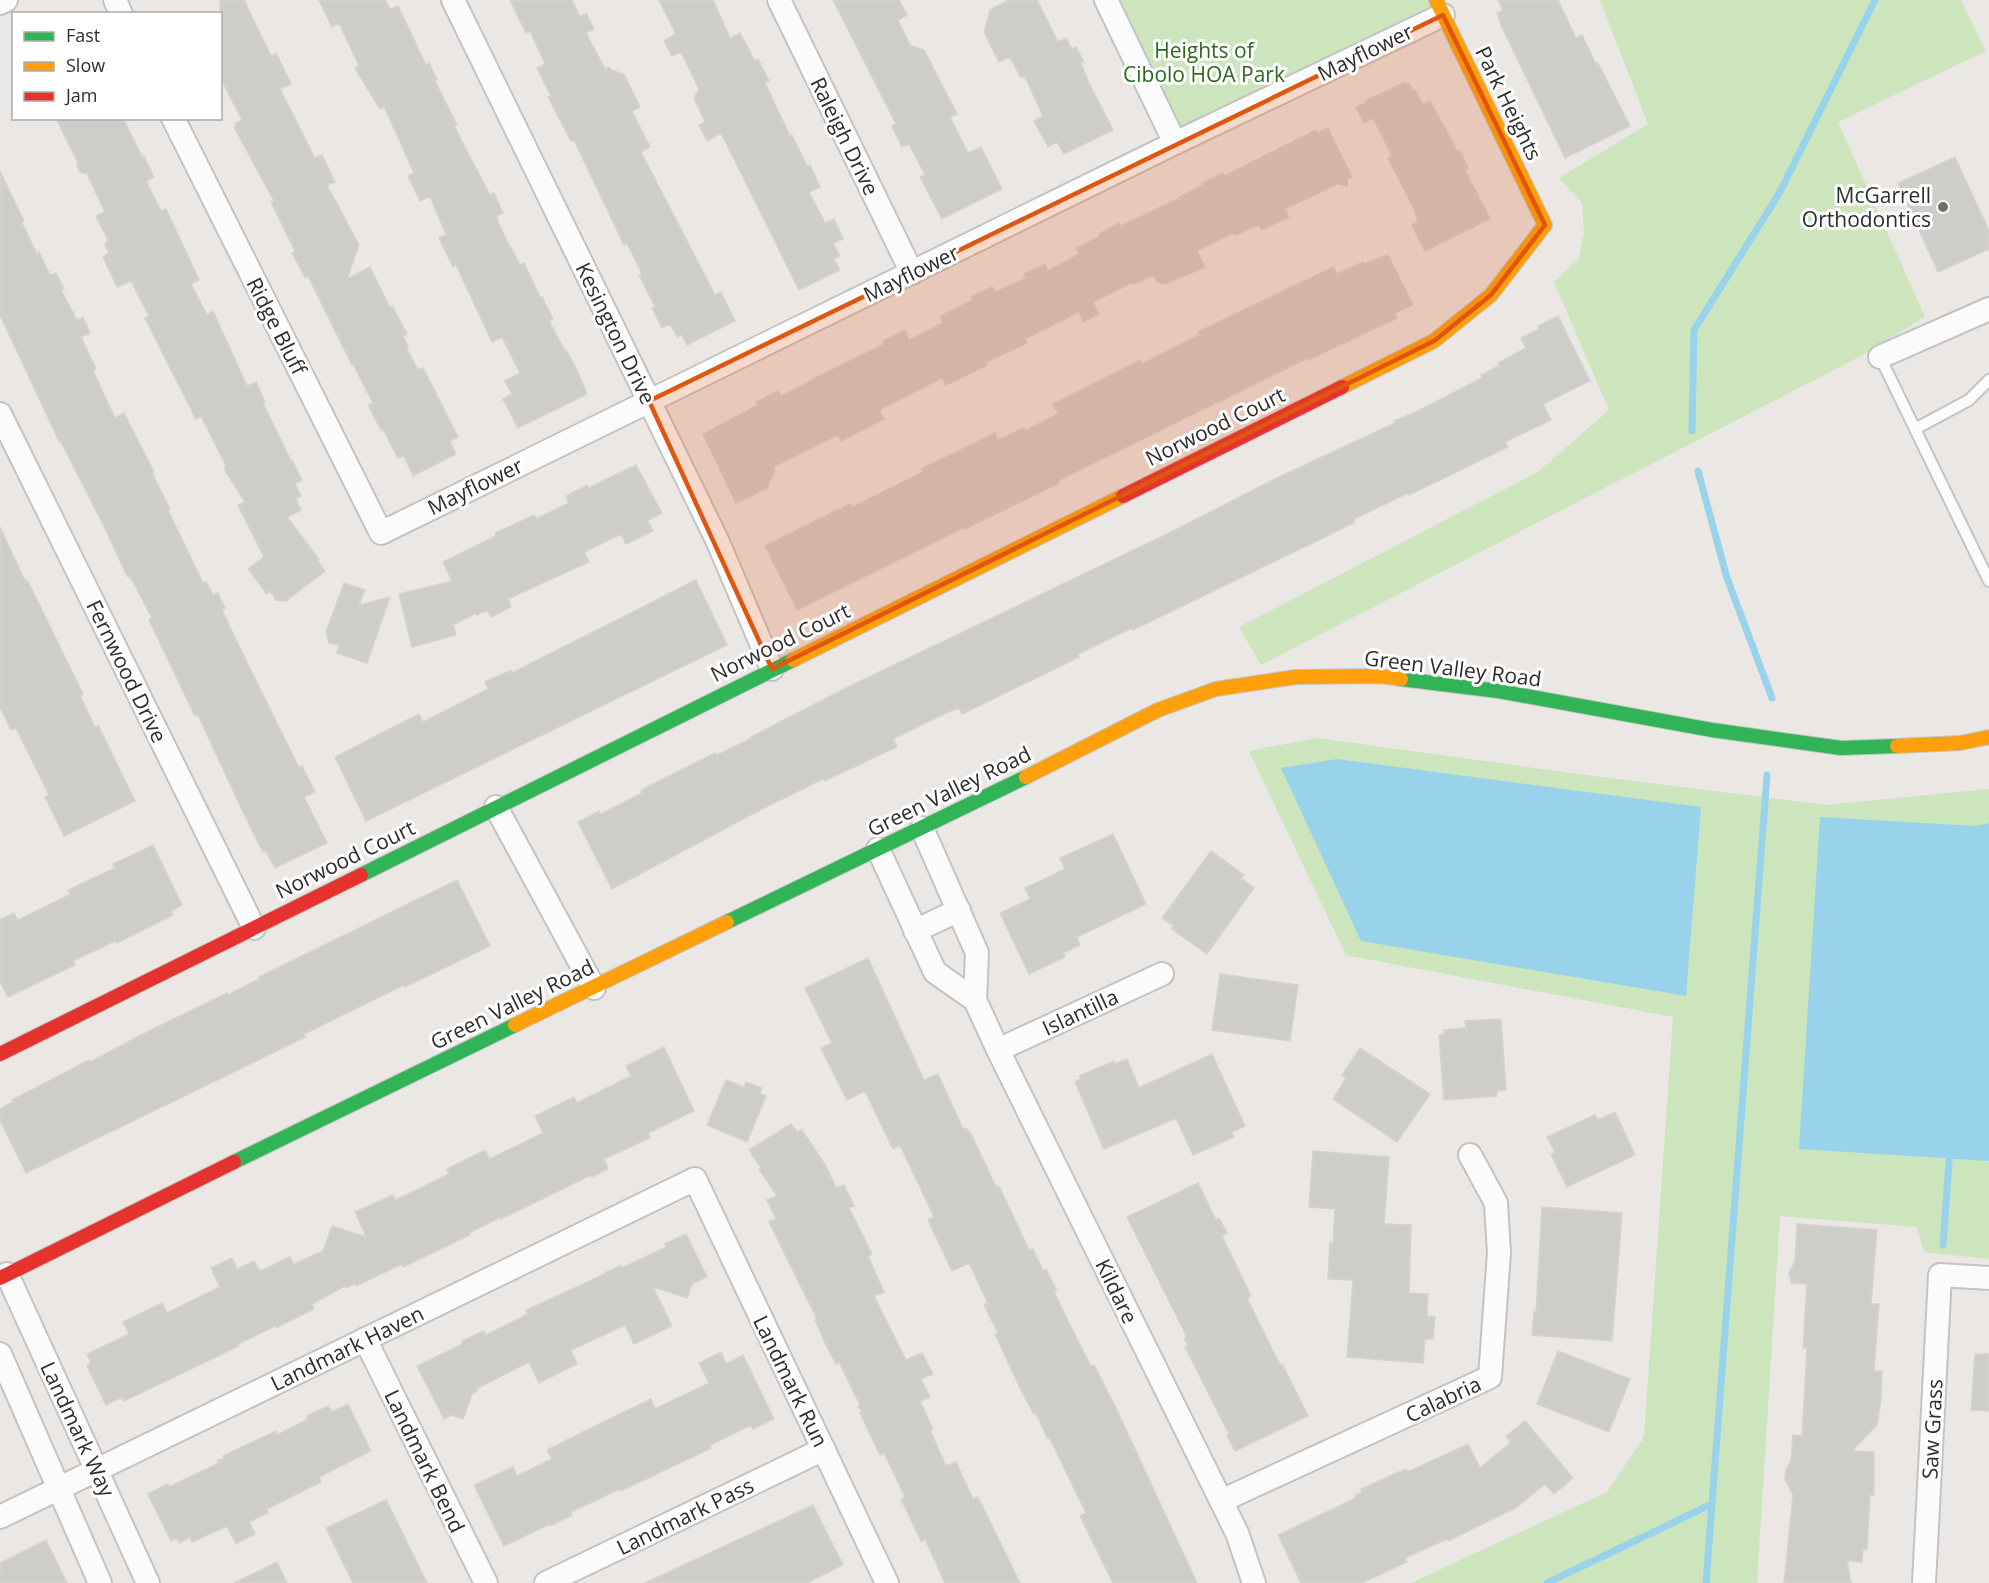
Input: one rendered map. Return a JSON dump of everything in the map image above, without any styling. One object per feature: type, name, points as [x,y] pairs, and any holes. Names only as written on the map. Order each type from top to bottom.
[{"type":"street","points":[[0,3],[6,0]]},
{"type":"street","name":"Kesington Drive","points":[[453,0],[717,540],[772,669]]},
{"type":"street","name":"Raleigh Drive","points":[[779,0],[912,273]]},
{"type":"street","points":[[1106,0],[1175,143]]},
{"type":"street","name":"Mayflower","points":[[381,533],[1175,143],[1439,7]]},
{"type":"street","name":"Park Heights","points":[[1439,7],[1545,225]]},
{"type":"street","name":"Ridge Bluff","points":[[174,120],[381,533]]},
{"type":"street","name":"Norwood Court","points":[[0,1054],[1434,341],[1491,295],[1545,225]]},
{"type":"street","points":[[1880,357],[1989,309]]},
{"type":"street","name":"Fernwood Drive","points":[[0,414],[254,928]]},
{"type":"street","name":"Green Valley Road","points":[[4,1276],[922,828],[1158,710],[1216,689],[1296,677],[1381,676],[1497,691],[1712,730],[1841,748],[1960,743],[1989,737]]},
{"type":"street","points":[[496,807],[594,988]]},
{"type":"street","name":"Kildare","points":[[922,828],[977,952],[975,1000],[1237,1533],[1254,1583]]},
{"type":"street","points":[[878,849],[935,972],[975,1000]]},
{"type":"street","points":[[915,931],[959,910]]},
{"type":"street","name":"Islantilla","points":[[998,1050],[1162,974]]},
{"type":"street","name":"Calabria","points":[[1221,1501],[1490,1377],[1499,1253],[1496,1203],[1470,1155]]},
{"type":"street","name":"Landmark Haven","points":[[0,1516],[695,1179]]},
{"type":"street","name":"Landmark Run","points":[[695,1179],[887,1583]]},
{"type":"street","name":"Saw Grass","points":[[1924,1583],[1940,1275],[1989,1278]]},
{"type":"street","name":"Landmark Way","points":[[4,1276],[148,1583]]},
{"type":"street","name":"Landmark Bend","points":[[365,1339],[486,1583]]},
{"type":"street","name":"Landmark Way","points":[[0,1354],[100,1583]]},
{"type":"street","name":"Landmark Pass","points":[[546,1583],[824,1449]]},
{"type":"lane","points":[[1880,357],[1989,581]]},
{"type":"lane","points":[[1915,429],[1947,414],[1969,400],[1989,380]]},
{"type":"highlighted area","points":[[1443,15],[1545,225],[1491,295],[1434,341],[772,669],[649,401]]},
{"type":"green space","name":"Heights of Cibolo HOA Park","points":[[1106,0],[1436,0],[1443,15],[1175,143]]},
{"type":"green space","points":[[1600,0],[1961,0],[1986,51],[1838,122],[1925,317],[1861,356],[1261,665],[1239,627],[1538,472],[1609,410],[1554,282],[1579,258],[1584,232],[1582,203],[1559,178],[1648,124]]},
{"type":"green space","points":[[1317,738],[1826,805],[1989,789],[1989,1259],[1924,1252],[1917,1227],[1780,1216],[1757,1583],[1411,1583],[1607,1492],[1644,1437],[1673,1017],[1346,955],[1249,751]]},
{"type":"water","points":[[1337,759],[1701,807],[1686,996],[1361,941],[1281,768]]},
{"type":"water","points":[[1820,817],[1975,826],[1989,823],[1989,1161],[1799,1149]]},
{"type":"building","points":[[220,0],[244,0],[271,56],[276,53],[291,84],[280,89],[315,158],[322,155],[335,182],[327,185],[359,245],[347,279],[370,267],[390,308],[392,306],[407,334],[403,336],[408,346],[407,349],[418,370],[423,368],[458,437],[450,441],[456,454],[413,476],[404,456],[398,458],[368,405],[373,403],[308,276],[305,277],[292,253],[295,251],[271,202],[274,201],[234,127],[242,120],[222,81],[222,12],[220,12]]},
{"type":"building","points":[[319,0],[385,0],[390,9],[398,6],[426,65],[429,63],[437,80],[435,81],[457,125],[454,126],[490,195],[494,193],[503,213],[496,217],[510,248],[520,265],[524,263],[542,297],[553,319],[549,321],[576,368],[587,394],[518,428],[503,399],[512,394],[505,381],[520,373],[502,337],[492,342],[456,265],[453,267],[439,238],[446,235],[430,196],[420,201],[408,176],[414,173],[384,106],[380,109],[375,101],[355,68],[359,66],[339,23],[332,27]]},
{"type":"building","points":[[510,0],[572,0],[580,17],[586,13],[594,29],[586,33],[605,69],[609,67],[611,70],[624,74],[640,107],[632,111],[650,147],[641,152],[715,295],[721,292],[735,321],[687,345],[681,334],[677,337],[670,324],[662,328],[652,308],[655,307],[639,275],[642,274],[627,243],[624,245],[574,140],[571,141],[548,97],[551,96],[537,68],[545,64],[530,31],[526,33]]},
{"type":"building","points":[[659,0],[713,0],[730,38],[740,33],[755,61],[758,59],[769,81],[765,83],[790,136],[792,135],[807,166],[810,165],[820,187],[809,192],[825,223],[834,219],[843,239],[833,243],[840,256],[834,259],[840,270],[799,290],[721,133],[707,141],[699,125],[705,122],[694,98],[699,89],[681,52],[672,56],[664,41],[676,34]]},
{"type":"building","points":[[833,0],[899,0],[907,15],[898,20],[910,45],[924,50],[957,114],[950,117],[968,153],[981,147],[1002,189],[942,219],[920,177],[925,175],[909,144],[902,147],[892,126],[896,124]]},
{"type":"building","points":[[1009,0],[1037,0],[1058,42],[1066,38],[1072,49],[1076,47],[1084,62],[1081,63],[1088,81],[1113,130],[1064,154],[1057,142],[1048,147],[1034,121],[1043,116],[1025,77],[1021,78],[1010,57],[999,62],[984,32],[990,10]]},
{"type":"building","points":[[1498,0],[1558,0],[1576,38],[1582,35],[1596,64],[1598,63],[1630,126],[1565,158],[1501,25],[1497,13],[1503,10]]},
{"type":"building","points":[[1405,82],[1409,83],[1412,91],[1415,90],[1423,104],[1430,101],[1458,152],[1460,151],[1468,168],[1465,170],[1490,219],[1425,251],[1412,225],[1418,222],[1414,209],[1388,158],[1392,156],[1373,118],[1364,123],[1356,107]]},
{"type":"building","points":[[57,120],[124,120],[154,177],[146,181],[161,211],[166,209],[199,280],[191,284],[207,315],[213,311],[247,386],[256,382],[265,402],[263,403],[302,480],[295,484],[301,496],[296,498],[301,510],[287,517],[319,559],[317,560],[325,571],[286,601],[276,600],[270,591],[267,594],[248,569],[264,557],[238,505],[245,502],[224,469],[226,466],[201,416],[196,419],[145,318],[149,316],[131,281],[117,287],[103,257],[109,253],[105,245],[108,240],[96,216],[105,212],[87,174],[80,172],[78,163]]},
{"type":"building","points":[[1328,128],[1352,177],[1348,179],[1347,186],[1337,184],[1285,209],[1289,217],[1262,230],[1259,225],[1236,235],[1233,233],[1197,251],[1205,267],[1165,284],[1157,282],[1154,275],[1135,284],[1131,283],[1093,302],[1099,314],[1083,322],[1079,312],[1025,339],[1027,343],[987,362],[986,366],[946,385],[942,378],[879,410],[884,419],[841,441],[838,435],[773,467],[775,470],[767,488],[736,503],[703,434],[758,405],[756,402],[778,391],[781,396],[884,344],[883,341],[905,330],[909,340],[943,323],[940,316],[973,300],[971,297],[992,287],[995,292],[1026,278],[1024,274],[1045,264],[1048,271],[1079,254],[1076,248],[1119,223],[1121,226],[1180,198],[1203,185],[1202,183],[1223,173],[1224,176],[1316,130],[1317,133]]},
{"type":"building","name":"McGarrell Orthodontics","points":[[1955,157],[1989,231],[1989,249],[1938,272],[1898,183]]},
{"type":"building","points":[[0,171],[37,254],[39,252],[50,275],[56,273],[64,289],[61,290],[77,320],[83,317],[90,333],[81,337],[96,369],[93,371],[115,418],[124,413],[154,472],[152,473],[170,509],[168,510],[203,583],[206,582],[213,595],[218,593],[225,608],[222,610],[238,644],[299,768],[302,766],[315,792],[304,797],[327,843],[275,868],[266,851],[263,852],[198,715],[195,716],[149,620],[152,618],[132,580],[129,575],[127,576],[104,526],[59,441],[0,315]]},
{"type":"building","points":[[1388,255],[1413,305],[1395,313],[1397,318],[1308,360],[1308,358],[1058,481],[1059,483],[797,610],[765,546],[850,504],[852,507],[923,472],[921,469],[995,433],[998,440],[1024,428],[1025,431],[1058,414],[1053,404],[1140,360],[1142,364],[1199,335],[1198,332],[1333,267],[1337,274],[1363,262],[1364,264]]},
{"type":"building","points":[[1558,316],[1590,381],[1543,404],[1551,420],[1505,442],[1508,447],[1354,519],[1355,522],[1329,535],[1133,630],[1132,628],[1078,654],[1079,657],[962,714],[959,708],[893,739],[897,747],[824,781],[823,779],[758,811],[612,889],[578,822],[599,811],[601,814],[642,793],[641,790],[715,753],[717,755],[752,738],[844,689],[1395,423],[1394,421],[1482,378],[1481,375],[1499,366],[1498,363],[1526,348],[1521,338]]},
{"type":"building","points":[[636,465],[662,513],[647,521],[653,531],[626,544],[621,534],[584,552],[589,562],[508,599],[511,607],[491,617],[487,610],[477,615],[474,614],[453,625],[456,635],[412,647],[399,594],[452,581],[443,562],[496,536],[495,533],[534,515],[536,519],[569,503],[566,496],[587,485],[588,488]]},
{"type":"building","points":[[0,527],[83,694],[80,696],[95,727],[98,725],[135,801],[64,836],[45,797],[49,795],[16,728],[11,730],[0,707]]},
{"type":"building","points":[[696,580],[727,645],[366,821],[335,757],[419,714],[423,722],[488,689],[485,682],[511,670],[512,673]]},
{"type":"building","points":[[344,583],[365,590],[359,605],[390,597],[367,663],[337,653],[339,645],[329,643],[326,632]]},
{"type":"building","points":[[1113,834],[1146,904],[1077,937],[1080,945],[1063,953],[1065,957],[1029,974],[1000,913],[1030,899],[1025,888],[1065,869],[1060,858]]},
{"type":"building","points":[[153,845],[182,905],[171,911],[173,915],[117,943],[115,941],[73,961],[75,965],[8,997],[0,982],[0,920],[14,913],[18,920],[71,894],[68,890],[115,868],[113,864]]},
{"type":"building","points":[[1211,851],[1244,875],[1241,878],[1254,888],[1207,954],[1172,929],[1174,926],[1162,918]]},
{"type":"building","points":[[457,880],[490,946],[405,987],[404,985],[304,1034],[305,1037],[26,1173],[0,1120],[0,1109],[13,1102],[12,1100]]},
{"type":"building","points":[[868,958],[924,1080],[938,1074],[963,1129],[966,1128],[972,1136],[1029,1250],[1033,1249],[1043,1271],[1046,1269],[1057,1291],[1054,1292],[1078,1341],[1091,1366],[1094,1365],[1116,1408],[1197,1583],[1113,1583],[1080,1516],[1086,1513],[1049,1437],[1047,1438],[1036,1413],[1034,1414],[1020,1388],[995,1334],[998,1333],[984,1305],[988,1303],[969,1263],[952,1271],[928,1220],[934,1217],[900,1145],[893,1149],[865,1091],[847,1100],[821,1048],[832,1043],[805,988]]},
{"type":"building","points":[[1220,974],[1298,985],[1290,1041],[1212,1030]]},
{"type":"building","points":[[1501,1019],[1506,1090],[1497,1091],[1497,1096],[1444,1100],[1439,1035],[1444,1034],[1444,1030],[1466,1028],[1465,1021]]},
{"type":"building","points":[[664,1047],[694,1111],[648,1133],[650,1138],[604,1159],[608,1169],[501,1219],[501,1217],[469,1233],[470,1235],[403,1267],[402,1264],[356,1286],[355,1283],[346,1288],[345,1286],[312,1304],[314,1309],[276,1328],[275,1326],[238,1344],[239,1346],[124,1401],[122,1397],[106,1405],[87,1366],[91,1363],[87,1354],[129,1334],[123,1322],[162,1303],[167,1313],[220,1287],[211,1268],[232,1258],[237,1269],[254,1261],[260,1271],[290,1257],[294,1264],[323,1251],[332,1226],[366,1237],[355,1212],[393,1195],[396,1200],[449,1174],[447,1169],[485,1150],[490,1159],[543,1133],[535,1116],[574,1097],[577,1103],[631,1076],[626,1066]]},
{"type":"building","points":[[1360,1048],[1430,1094],[1397,1142],[1333,1099],[1346,1078],[1342,1075]]},
{"type":"building","points":[[1212,1054],[1245,1126],[1232,1132],[1234,1137],[1193,1155],[1176,1118],[1104,1149],[1075,1082],[1081,1079],[1079,1076],[1114,1061],[1115,1064],[1127,1059],[1139,1088]]},
{"type":"building","points":[[726,1080],[744,1087],[746,1082],[762,1088],[760,1093],[766,1096],[747,1142],[707,1125]]},
{"type":"building","points":[[1615,1112],[1635,1155],[1567,1187],[1551,1154],[1555,1152],[1547,1137],[1595,1115],[1598,1120]]},
{"type":"building","points":[[791,1124],[797,1132],[802,1130],[826,1166],[836,1188],[844,1185],[854,1206],[849,1208],[872,1254],[868,1256],[884,1292],[874,1296],[906,1360],[922,1353],[933,1374],[921,1379],[930,1397],[920,1401],[933,1429],[930,1430],[946,1466],[956,1462],[973,1499],[978,1497],[1020,1583],[945,1583],[925,1539],[921,1541],[901,1499],[905,1497],[884,1453],[880,1455],[860,1413],[862,1412],[858,1406],[860,1405],[839,1362],[836,1364],[825,1343],[815,1320],[817,1319],[769,1222],[776,1219],[767,1200],[777,1196],[749,1150]]},
{"type":"building","points":[[1313,1151],[1389,1157],[1384,1224],[1411,1225],[1409,1293],[1428,1294],[1427,1316],[1435,1317],[1433,1339],[1425,1339],[1423,1363],[1347,1357],[1353,1280],[1328,1279],[1335,1209],[1309,1207]]},
{"type":"building","points":[[1198,1183],[1216,1220],[1219,1218],[1227,1233],[1222,1236],[1251,1296],[1247,1298],[1308,1416],[1235,1451],[1227,1435],[1229,1434],[1185,1347],[1188,1346],[1184,1338],[1187,1337],[1127,1217]]},
{"type":"building","points":[[1542,1207],[1622,1213],[1612,1341],[1532,1335],[1534,1311],[1536,1311]]},
{"type":"building","points":[[1797,1224],[1877,1230],[1871,1304],[1879,1304],[1874,1371],[1882,1371],[1881,1399],[1877,1425],[1852,1451],[1874,1452],[1874,1495],[1870,1495],[1867,1549],[1863,1549],[1862,1562],[1847,1561],[1851,1583],[1784,1583],[1793,1495],[1785,1479],[1786,1469],[1791,1461],[1793,1435],[1802,1436],[1807,1348],[1803,1348],[1807,1284],[1791,1283],[1789,1273],[1795,1262]]},
{"type":"building","points":[[686,1234],[707,1277],[692,1284],[687,1298],[653,1287],[672,1326],[634,1344],[625,1325],[571,1350],[577,1364],[539,1383],[529,1362],[476,1389],[463,1419],[452,1415],[444,1419],[417,1366],[463,1344],[462,1341],[484,1331],[486,1335],[528,1314],[526,1310],[621,1265],[622,1268],[666,1247],[665,1244]]},
{"type":"building","points":[[1558,1351],[1630,1379],[1609,1432],[1537,1404]]},
{"type":"building","points":[[721,1352],[726,1364],[743,1355],[774,1419],[753,1429],[751,1425],[710,1445],[711,1448],[571,1512],[572,1515],[504,1546],[474,1485],[513,1467],[517,1476],[552,1459],[547,1450],[651,1399],[655,1409],[709,1383],[699,1363]]},
{"type":"building","points":[[1975,1354],[1989,1354],[1989,1411],[1971,1410]]},
{"type":"building","points":[[348,1404],[371,1451],[319,1477],[321,1482],[267,1509],[268,1513],[249,1522],[255,1534],[236,1544],[227,1526],[192,1542],[190,1537],[179,1543],[177,1538],[171,1541],[148,1494],[168,1484],[169,1487],[219,1463],[217,1461],[224,1458],[223,1456],[276,1431],[277,1435],[328,1406],[332,1412]]},
{"type":"building","points":[[1525,1421],[1573,1478],[1554,1494],[1545,1484],[1517,1507],[1448,1541],[1447,1539],[1405,1558],[1407,1562],[1362,1583],[1301,1583],[1278,1535],[1356,1498],[1355,1495],[1362,1492],[1361,1489],[1406,1469],[1408,1472],[1468,1444],[1480,1468],[1511,1442],[1506,1436]]},
{"type":"building","points":[[386,1500],[427,1583],[353,1583],[326,1528]]},
{"type":"building","points":[[813,1505],[843,1565],[807,1583],[645,1583]]},
{"type":"building","points":[[46,1540],[67,1583],[0,1583],[0,1563]]},
{"type":"building","points":[[277,1562],[287,1583],[234,1583]]},
{"type":"waterway","points":[[1692,431],[1694,330],[1780,192],[1875,0]]},
{"type":"waterway","points":[[1698,471],[1727,578],[1772,698]]},
{"type":"waterway","points":[[1706,1583],[1767,775]]},
{"type":"waterway","points":[[1943,1245],[1950,1149]]},
{"type":"waterway","points":[[1547,1583],[1712,1504]]},
{"type":"traffic: fast","points":[[361,875],[793,660]]},
{"type":"traffic: fast","points":[[1401,679],[1498,691],[1712,730],[1841,748],[1897,746]]},
{"type":"traffic: fast","points":[[727,922],[1026,777]]},
{"type":"traffic: fast","points":[[234,1162],[515,1025]]},
{"type":"traffic: slow","points":[[1342,387],[1434,341],[1491,295],[1545,225],[1436,0]]},
{"type":"traffic: slow","points":[[793,660],[1123,496]]},
{"type":"traffic: slow","points":[[1026,777],[1158,710],[1216,689],[1296,677],[1381,676],[1401,679]]},
{"type":"traffic: slow","points":[[1897,746],[1960,743],[1989,737]]},
{"type":"traffic: slow","points":[[515,1025],[727,922]]},
{"type":"traffic: jam","points":[[1123,496],[1342,387]]},
{"type":"traffic: jam","points":[[0,1054],[361,875]]},
{"type":"traffic: jam","points":[[0,1278],[234,1162]]},
{"type":"place","name":"McGarrell Orthodontics","points":[[1943,207]]}]
